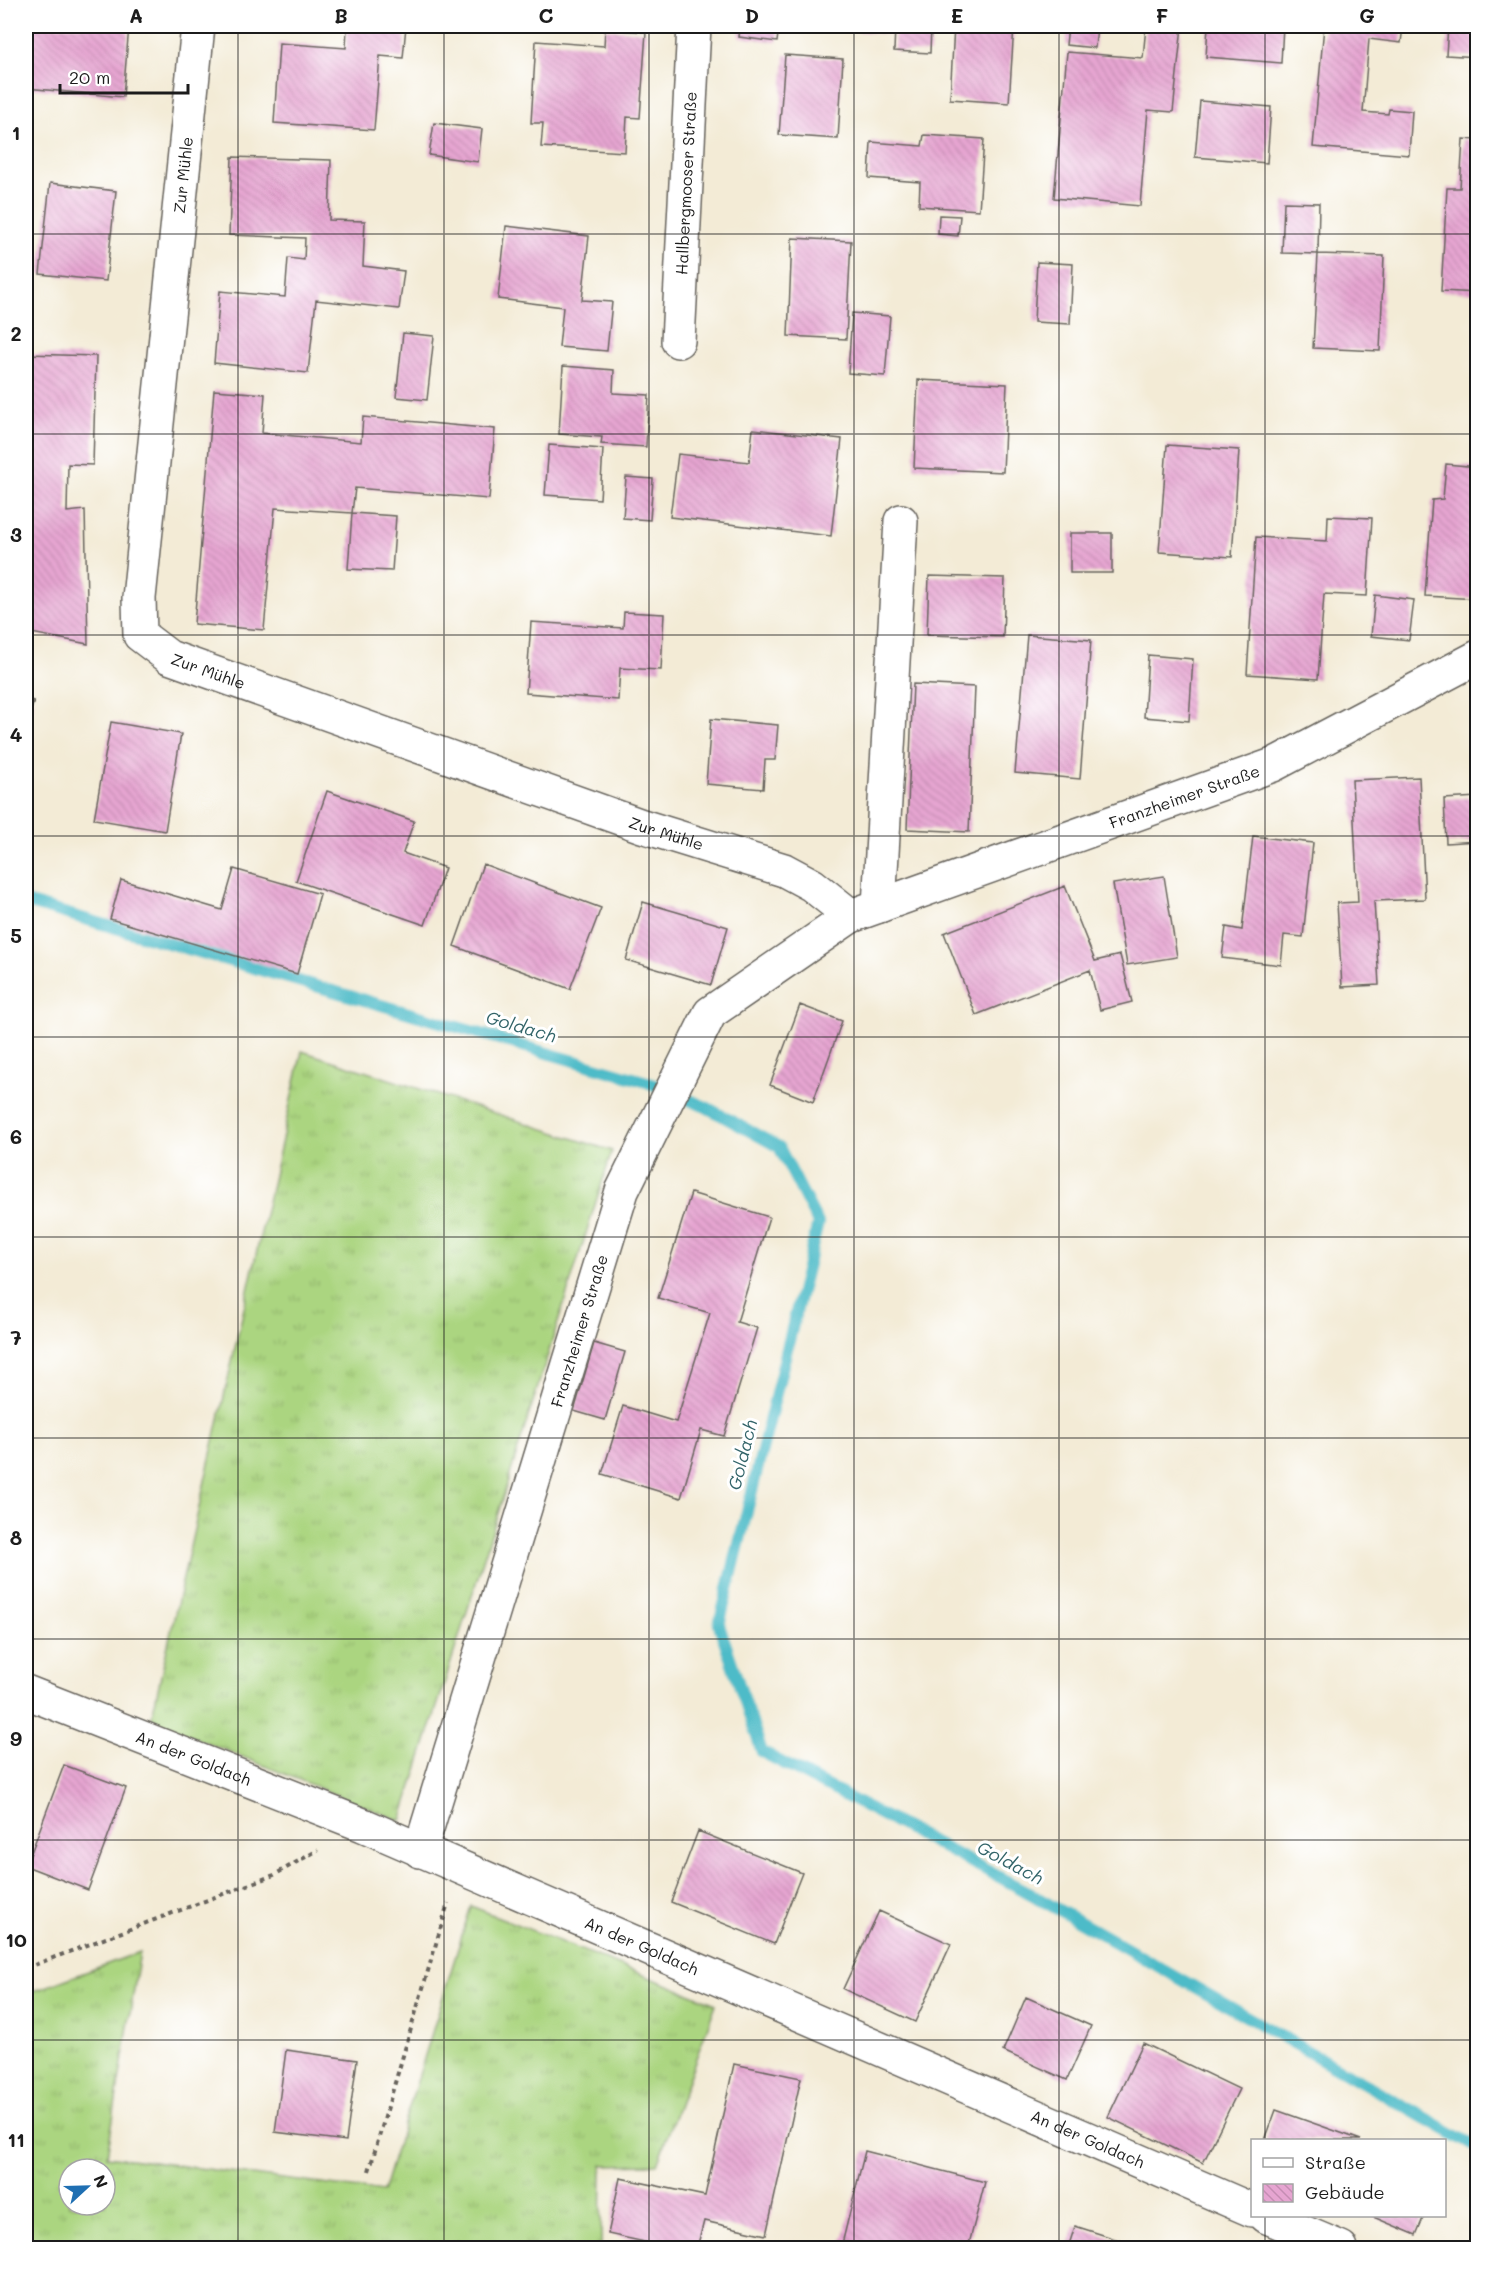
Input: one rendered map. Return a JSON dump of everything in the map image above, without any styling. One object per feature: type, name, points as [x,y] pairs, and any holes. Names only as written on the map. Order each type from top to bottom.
[{"type":"street","name":"Zur Mühle","points":[[198,26],[139,598],[140,635],[169,657],[642,826],[784,870],[865,911]]},
{"type":"street","name":"Hallbergmooser Straße","points":[[678,341],[694,26]]},
{"type":"street","points":[[865,911],[901,521]]},
{"type":"street","name":"Franzheimer Straße","points":[[420,1851],[622,1191],[710,1013],[865,911],[1273,765],[1478,657]]},
{"type":"street","name":"An der Goldach","points":[[26,1692],[363,1825],[1251,2210]]},
{"type":"street","points":[[1267,2217],[1341,2248]]},
{"type":"path","points":[[26,1968],[274,1875],[363,1825]]},
{"type":"path","points":[[369,2171],[458,1868]]},
{"type":"green space","points":[[302,1051],[612,1151],[401,1821],[151,1720]]},
{"type":"green space","points":[[471,1906],[716,2004],[657,2164],[602,2165],[601,2248],[26,2248],[26,1994],[140,1952],[107,2156],[115,2157],[57,2157],[57,2217],[117,2217],[117,2157],[383,2192]]},
{"type":"building","points":[[32,26],[129,26],[123,97],[26,88]]},
{"type":"building","points":[[347,26],[406,26],[403,58],[380,56],[374,130],[274,123],[279,43],[346,48]]},
{"type":"building","points":[[740,26],[779,26],[777,42],[739,37]]},
{"type":"building","points":[[818,26],[890,26],[889,34],[818,28]]},
{"type":"building","points":[[895,26],[931,26],[930,53],[894,51]]},
{"type":"building","points":[[954,26],[1014,26],[1009,103],[950,99]]},
{"type":"building","points":[[1068,26],[1097,26],[1095,48],[1066,45]]},
{"type":"building","points":[[1146,26],[1182,26],[1173,112],[1148,110],[1140,206],[1054,198],[1067,52],[1143,58]]},
{"type":"building","points":[[1208,26],[1283,26],[1281,63],[1206,57]]},
{"type":"building","points":[[1324,26],[1403,26],[1401,43],[1369,39],[1363,112],[1388,114],[1389,109],[1412,111],[1409,155],[1313,147]]},
{"type":"building","points":[[1448,26],[1478,26],[1478,57],[1446,55]]},
{"type":"building","points":[[605,29],[646,32],[640,118],[627,117],[625,152],[541,147],[543,123],[531,123],[536,41],[604,46]]},
{"type":"building","points":[[785,55],[843,59],[838,139],[779,135]]},
{"type":"building","points":[[1200,101],[1271,107],[1267,163],[1195,157]]},
{"type":"building","points":[[434,123],[482,129],[478,162],[429,155]]},
{"type":"building","points":[[924,135],[984,139],[979,210],[919,206],[920,182],[869,178],[871,142],[922,146]]},
{"type":"building","points":[[1463,139],[1478,140],[1478,293],[1441,291],[1447,188],[1460,188]]},
{"type":"building","points":[[232,157],[331,160],[329,220],[365,221],[363,266],[404,271],[399,309],[316,300],[308,373],[214,363],[220,291],[285,297],[288,258],[304,260],[305,238],[229,235]]},
{"type":"building","points":[[50,183],[116,191],[106,281],[40,274]]},
{"type":"building","points":[[1284,202],[1319,203],[1318,254],[1282,253]]},
{"type":"building","points":[[939,215],[960,216],[958,236],[938,234]]},
{"type":"building","points":[[506,226],[589,236],[582,300],[612,302],[607,351],[559,347],[563,307],[498,299]]},
{"type":"building","points":[[792,238],[851,241],[846,339],[788,336]]},
{"type":"building","points":[[1318,254],[1384,256],[1380,351],[1313,348]]},
{"type":"building","points":[[1037,262],[1073,264],[1070,324],[1034,322]]},
{"type":"building","points":[[852,313],[890,316],[885,376],[848,373]]},
{"type":"building","points":[[403,333],[434,336],[427,400],[396,397]]},
{"type":"building","points":[[26,354],[96,356],[93,465],[68,464],[67,512],[85,510],[88,644],[26,632]]},
{"type":"building","points":[[563,366],[614,370],[613,393],[649,395],[646,447],[601,444],[602,437],[559,434]]},
{"type":"building","points":[[918,380],[1007,384],[1003,472],[914,468]]},
{"type":"building","points":[[214,390],[265,394],[262,433],[361,442],[363,417],[495,429],[489,499],[355,488],[352,513],[275,508],[264,630],[194,624]]},
{"type":"building","points":[[753,429],[842,439],[831,536],[670,517],[678,454],[749,462]]},
{"type":"building","points":[[549,445],[603,449],[600,499],[545,495]]},
{"type":"building","points":[[1167,445],[1239,450],[1232,557],[1159,552]]},
{"type":"building","points":[[1446,464],[1478,467],[1478,599],[1425,596],[1432,500],[1443,499]]},
{"type":"building","points":[[626,477],[653,479],[650,520],[623,518]]},
{"type":"building","points":[[352,513],[396,516],[392,571],[348,569]]},
{"type":"building","points":[[1328,516],[1372,518],[1367,596],[1324,594],[1318,679],[1247,674],[1256,537],[1327,541]]},
{"type":"building","points":[[1070,533],[1112,533],[1112,573],[1070,573]]},
{"type":"building","points":[[929,576],[1005,578],[1003,637],[927,635]]},
{"type":"building","points":[[1375,595],[1414,600],[1409,640],[1371,636]]},
{"type":"building","points":[[624,612],[664,614],[661,670],[620,668],[618,700],[526,693],[531,622],[623,628]]},
{"type":"building","points":[[1027,635],[1091,640],[1080,779],[1015,773]]},
{"type":"building","points":[[1148,655],[1193,659],[1189,721],[1144,717]]},
{"type":"building","points":[[913,684],[975,687],[969,832],[907,829]]},
{"type":"building","points":[[26,699],[34,701],[26,726]]},
{"type":"building","points":[[711,719],[778,725],[775,760],[765,760],[763,789],[706,784]]},
{"type":"building","points":[[111,722],[181,734],[165,831],[94,819]]},
{"type":"building","points":[[1419,777],[1425,899],[1374,901],[1379,985],[1342,987],[1337,903],[1358,902],[1352,780]]},
{"type":"building","points":[[327,791],[414,821],[403,853],[445,868],[425,925],[296,881]]},
{"type":"building","points":[[1478,797],[1478,841],[1446,843],[1444,799]]},
{"type":"building","points":[[1253,836],[1313,843],[1303,937],[1284,935],[1281,965],[1222,958],[1226,927],[1242,930]]},
{"type":"building","points":[[483,864],[601,908],[570,989],[454,946]]},
{"type":"building","points":[[234,869],[320,894],[297,974],[110,919],[121,880],[222,910]]},
{"type":"building","points":[[1164,876],[1177,957],[1127,965],[1113,884]]},
{"type":"building","points":[[1065,886],[1095,961],[1120,955],[1132,1002],[1100,1010],[1090,970],[976,1015],[944,933]]},
{"type":"building","points":[[643,902],[728,927],[711,985],[626,960]]},
{"type":"building","points":[[800,1005],[842,1021],[813,1102],[770,1085]]},
{"type":"building","points":[[691,1193],[769,1217],[737,1322],[757,1328],[724,1436],[701,1430],[681,1498],[602,1474],[623,1406],[676,1422],[710,1313],[658,1298]]},
{"type":"building","points":[[594,1343],[625,1352],[605,1420],[574,1411]]},
{"type":"building","points":[[64,1765],[126,1788],[88,1890],[26,1866]]},
{"type":"building","points":[[698,1831],[802,1873],[774,1944],[671,1902]]},
{"type":"building","points":[[879,1911],[951,1944],[915,2022],[843,1989]]},
{"type":"building","points":[[1026,1997],[1091,2026],[1067,2080],[1003,2051]]},
{"type":"building","points":[[1143,2043],[1239,2089],[1203,2163],[1108,2117]]},
{"type":"building","points":[[286,2050],[357,2060],[346,2141],[275,2132]]},
{"type":"building","points":[[734,2064],[801,2078],[766,2235],[704,2221],[697,2248],[672,2248],[608,2234],[620,2178],[705,2196]]},
{"type":"building","points":[[1276,2110],[1358,2139],[1265,2139]]},
{"type":"building","points":[[865,2151],[985,2182],[968,2248],[939,2248],[920,2244],[919,2248],[841,2248]]},
{"type":"building","points":[[1373,2217],[1424,2217],[1416,2235]]},
{"type":"building","points":[[1075,2226],[1144,2248],[1068,2248]]},
{"type":"waterway","name":"Goldach","points":[[26,902],[647,1082],[706,1107],[779,1147],[818,1223],[719,1625],[762,1752],[1022,1889],[1478,2148]]}]
